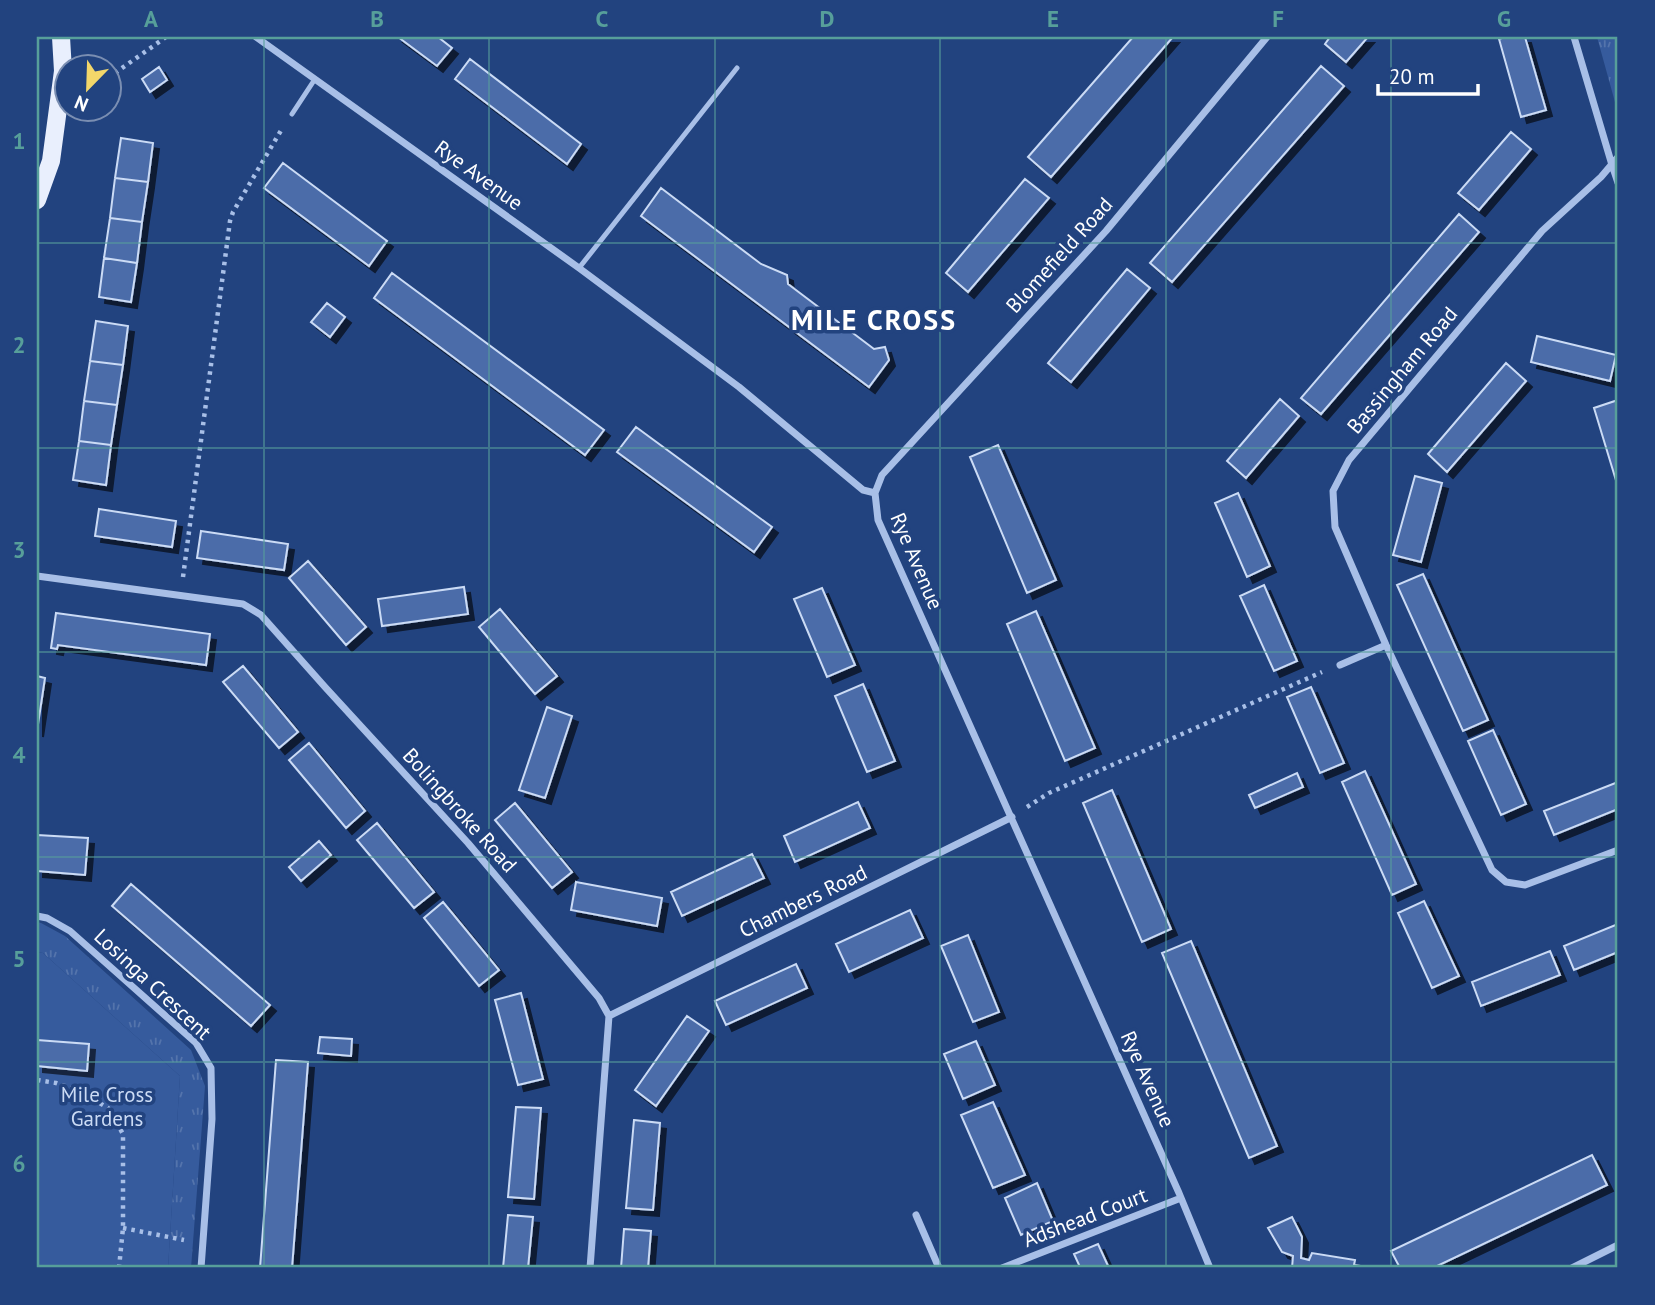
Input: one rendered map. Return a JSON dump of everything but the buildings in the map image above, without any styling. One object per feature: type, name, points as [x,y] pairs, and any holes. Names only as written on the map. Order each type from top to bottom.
[{"type":"main road","points":[[37,200],[51,161],[63,71],[61,37]]},
{"type":"street","name":"Rye Avenue","points":[[256,37],[579,268],[739,387],[863,490],[875,493],[878,520],[1210,1268]]},
{"type":"street","name":"Blomefield Road","points":[[875,493],[882,475],[1106,231],[1267,37]]},
{"type":"street","points":[[1574,37],[1618,183]]},
{"type":"street","name":"Bassingham Road","points":[[1618,157],[1601,177],[1542,231],[1349,460],[1333,491],[1335,527],[1386,645],[1492,870],[1506,882],[1525,885],[1618,850]]},
{"type":"street","name":"Bolingbroke Road","points":[[37,576],[243,604],[261,615],[468,842],[599,998],[609,1016]]},
{"type":"street","points":[[1340,664],[1386,645]]},
{"type":"street","name":"Chambers Road","points":[[609,1016],[1012,817]]},
{"type":"street","name":"Losinga Crescent","points":[[37,916],[47,918],[70,931],[196,1043],[211,1069],[212,1119],[201,1268]]},
{"type":"street","points":[[590,1268],[609,1016]]},
{"type":"street","name":"Adshead Court","points":[[1002,1268],[1181,1198]]},
{"type":"street","points":[[916,1216],[939,1268]]},
{"type":"street","points":[[1572,1268],[1618,1245]]},
{"type":"lane","points":[[579,268],[737,68]]},
{"type":"lane","points":[[292,114],[315,79]]},
{"type":"path","points":[[122,68],[166,37]]},
{"type":"path","points":[[180,595],[230,221],[292,114]]},
{"type":"path","points":[[1012,817],[1049,793],[1340,664]]},
{"type":"path","points":[[37,1080],[79,1091],[108,1108],[123,1134],[123,1228],[119,1268]]},
{"type":"path","points":[[123,1228],[170,1237]]},
{"type":"green space","points":[[1597,37],[1618,37],[1618,113]]},
{"type":"green space","points":[[37,922],[65,936],[191,1050],[205,1086],[191,1268],[168,1268],[180,1076],[43,953],[37,952]]},
{"type":"green space","name":"Mile Cross Gardens","points":[[37,952],[43,953],[180,1076],[168,1268],[37,1268]]},
{"type":"district","name":"MILE CROSS","points":[[874,319]]}]
